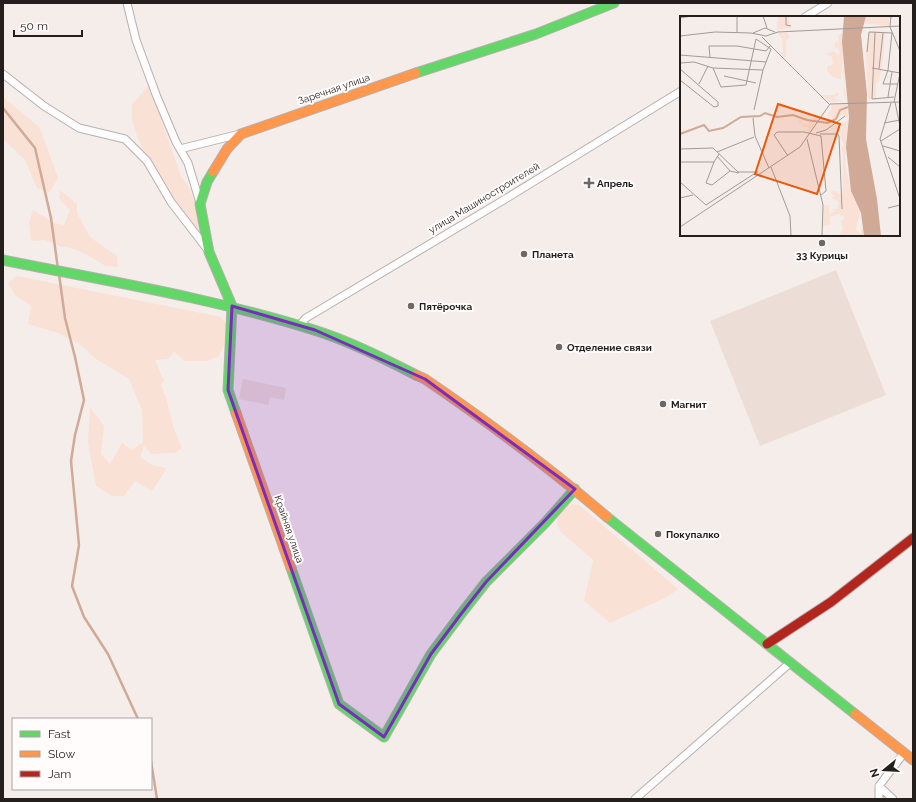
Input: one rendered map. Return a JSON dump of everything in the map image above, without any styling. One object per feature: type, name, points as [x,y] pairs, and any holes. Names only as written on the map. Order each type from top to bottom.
[{"type":"street","points":[[127,3],[136,40],[157,97],[176,142],[188,162],[200,204]]},
{"type":"street","name":"Заречная улица","points":[[232,306],[209,252],[200,204],[207,182],[214,170],[228,149],[241,134],[429,68],[536,34],[614,3]]},
{"type":"street","points":[[807,16],[828,3]]},
{"type":"street","points":[[3,74],[44,106],[79,128],[125,139],[147,161],[171,202],[209,252]]},
{"type":"street","name":"улица Машиностроителей","points":[[300,325],[306,318],[502,201],[680,92]]},
{"type":"street","points":[[180,149],[241,134]]},
{"type":"street","points":[[3,260],[232,306],[300,325],[364,349],[425,379],[475,413],[575,489],[615,523],[913,760]]},
{"type":"street","name":"Крайняя улица","points":[[232,306],[228,390],[339,704],[384,736],[431,654],[461,614],[486,582],[575,489]]},
{"type":"street","points":[[767,644],[831,602],[913,538]]},
{"type":"street","points":[[635,799],[790,663]]},
{"type":"street","points":[[879,799],[879,786],[904,753]]},
{"type":"street","points":[[879,786],[893,799]]},
{"type":"highlighted area","points":[[232,306],[315,330],[425,379],[575,489],[486,582],[461,614],[431,654],[384,737],[339,704],[228,390]]},
{"type":"shaded area","points":[[149,85],[181,176],[192,195],[196,209],[198,231],[151,166],[132,121],[132,104]]},
{"type":"shaded area","points":[[3,97],[40,128],[58,178],[50,192],[37,188],[25,160],[3,139]]},
{"type":"shaded area","points":[[60,190],[77,204],[77,213],[90,237],[117,256],[118,267],[105,266],[81,252],[67,247],[61,247],[45,240],[31,241],[29,222],[33,210],[55,223],[64,225],[70,210],[59,198]]},
{"type":"shaded area","points":[[836,270],[886,395],[760,446],[710,321]]},
{"type":"shaded area","points":[[17,276],[221,317],[227,325],[226,340],[219,356],[207,361],[185,361],[174,352],[168,359],[155,360],[164,381],[161,385],[166,397],[174,429],[182,448],[175,453],[151,454],[144,446],[140,457],[152,465],[166,468],[152,491],[135,481],[124,496],[112,496],[96,486],[88,443],[90,407],[104,426],[101,454],[110,464],[122,443],[132,450],[143,442],[142,410],[129,379],[96,359],[81,345],[58,333],[28,324],[31,306],[15,295],[8,283]]},
{"type":"shaded area","points":[[243,379],[286,388],[284,400],[270,397],[268,405],[239,399]]},
{"type":"shaded area","points":[[572,504],[579,505],[678,589],[669,596],[610,623],[584,601],[593,560],[561,532],[557,525],[557,516],[565,507]]},
{"type":"waterway","points":[[3,108],[35,148],[51,218],[58,269]]},
{"type":"waterway","points":[[59,274],[65,318],[84,400],[75,435],[71,461],[79,545],[72,586],[84,617],[108,654],[138,718]]},
{"type":"waterway","points":[[152,767],[157,799]]},
{"type":"traffic: fast","points":[[416,73],[536,34],[614,3]]},
{"type":"traffic: fast","points":[[213,172],[207,182],[200,204],[209,252],[232,306],[228,390],[236,413]]},
{"type":"traffic: fast","points":[[3,260],[198,299],[276,319],[340,339],[416,375]]},
{"type":"traffic: fast","points":[[291,568],[339,704],[384,737],[431,654],[461,614],[486,582],[545,523],[575,489]]},
{"type":"traffic: fast","points":[[607,517],[855,714]]},
{"type":"traffic: slow","points":[[213,172],[227,149],[241,134],[416,73]]},
{"type":"traffic: slow","points":[[416,375],[425,379],[449,395],[518,445],[607,517]]},
{"type":"traffic: slow","points":[[236,413],[291,568]]},
{"type":"traffic: slow","points":[[855,714],[913,760]]},
{"type":"traffic: jam","points":[[767,644],[831,602],[913,538]]},
{"type":"place","name":"Апрель","points":[[589,183]]},
{"type":"place","name":"33 Курицы","points":[[822,243]]},
{"type":"place","name":"Планета","points":[[524,254]]},
{"type":"place","name":"Пятёрочка","points":[[411,306]]},
{"type":"place","name":"Отделение связи","points":[[559,347]]},
{"type":"place","name":"Магнит","points":[[663,404]]},
{"type":"place","name":"Покупалко","points":[[658,534]]}]
